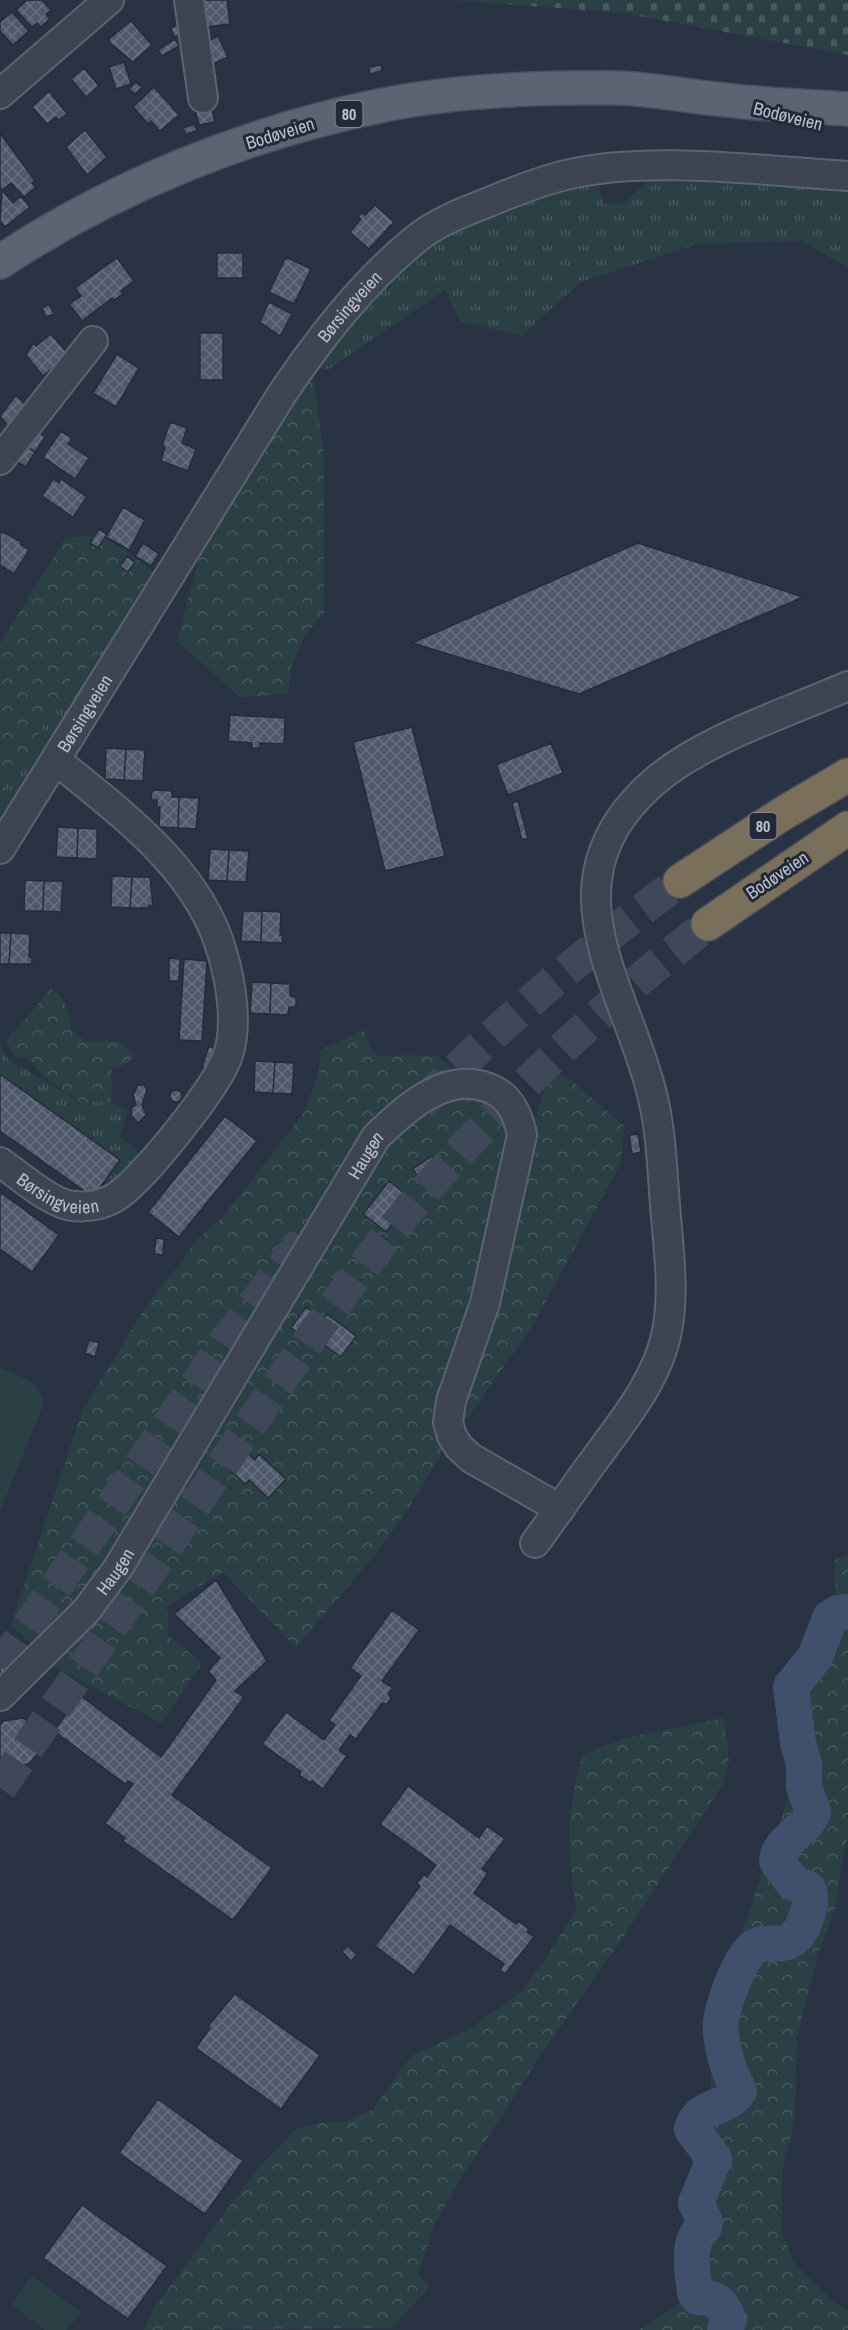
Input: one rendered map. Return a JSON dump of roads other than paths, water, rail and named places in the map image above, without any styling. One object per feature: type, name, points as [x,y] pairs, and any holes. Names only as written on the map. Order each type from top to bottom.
[{"type":"highway","name":"80","points":[[680,881],[782,814],[848,775]]},
{"type":"highway","name":"Bodøveien","points":[[708,924],[848,828]]},
{"type":"main road","name":"Bodøveien","points":[[0,262],[45,232],[202,158],[289,129],[379,106],[452,96],[608,88],[728,101],[848,109]]},
{"type":"main road","name":"Bodøveien","points":[[728,101],[848,131]]},
{"type":"street","points":[[0,94],[109,0]]},
{"type":"street","points":[[189,0],[203,98]]},
{"type":"street","name":"Børsingveien","points":[[0,849],[282,394],[317,342],[352,302],[416,239],[440,223],[488,202],[566,175],[586,172],[646,166],[848,176]]},
{"type":"street","points":[[0,460],[93,340]]},
{"type":"street","points":[[535,1543],[650,1378],[664,1345],[670,1309],[668,1245],[655,1109],[643,1063],[608,972],[597,926],[596,891],[604,855],[629,808],[656,780],[674,767],[730,737],[848,686]]},
{"type":"street","name":"Børsingveien","points":[[0,1162],[59,1203],[86,1206],[103,1203],[127,1187],[171,1139],[216,1079],[228,1055],[231,1042],[232,1023],[227,969],[203,905],[159,850],[56,760]]},
{"type":"street","name":"Haugen","points":[[0,1696],[86,1611],[118,1568],[376,1137],[400,1113],[421,1099],[462,1083],[487,1087],[510,1103],[519,1117],[522,1135],[485,1303],[451,1401],[448,1422],[459,1447],[471,1458],[560,1509]]},
{"type":"waterway","points":[[725,2330],[729,2320],[721,2304],[698,2297],[695,2293],[692,2249],[705,2222],[696,2203],[714,2159],[692,2129],[700,2115],[734,2097],[739,2091],[726,2061],[721,2026],[728,1994],[741,1964],[751,1950],[757,1946],[787,1942],[795,1937],[808,1912],[810,1905],[808,1889],[793,1883],[777,1861],[782,1848],[805,1825],[813,1812],[804,1787],[804,1764],[798,1743],[791,1687],[815,1657],[830,1618],[838,1613],[848,1612]]},
{"type":"tunnel","points":[[422,1103],[547,987],[680,881]]},
{"type":"tunnel","points":[[0,1788],[293,1362],[362,1268],[410,1208],[479,1131],[552,1058],[628,989],[708,924]]},
{"type":"tunnel","points":[[0,1667],[226,1341],[313,1227]]}]
